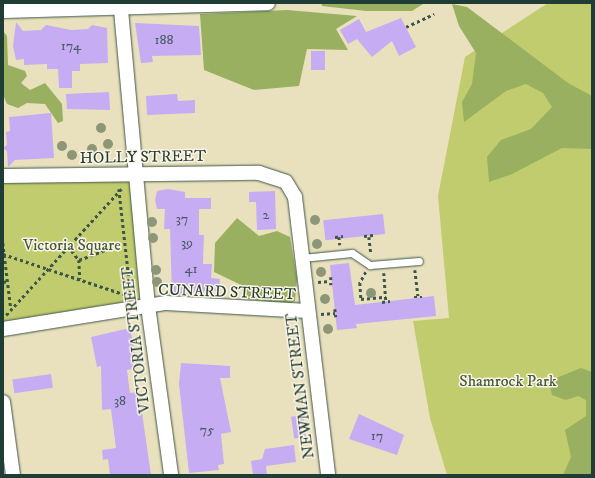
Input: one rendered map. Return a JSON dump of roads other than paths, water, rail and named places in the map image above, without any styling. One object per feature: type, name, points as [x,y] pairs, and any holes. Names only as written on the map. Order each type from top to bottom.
[{"type":"street","points":[[3,12],[121,10],[268,3]]},
{"type":"street","name":"VICTORIA STREET","points":[[121,10],[148,306],[171,475]]},
{"type":"street","name":"HOLLY STREET","points":[[3,176],[259,173],[282,179]]},
{"type":"street","name":"NEWMAN STREET","points":[[282,179],[294,197],[328,475]]},
{"type":"street","name":"CUNARD STREET","points":[[3,329],[166,303],[308,311]]},
{"type":"street","points":[[3,402],[12,475]]},
{"type":"lane","points":[[302,258],[354,253],[371,265],[417,261]]},
{"type":"park label","name":"Victoria Square","points":[[72,245]]},
{"type":"park label","name":"Shamrock Park","points":[[508,381]]}]
